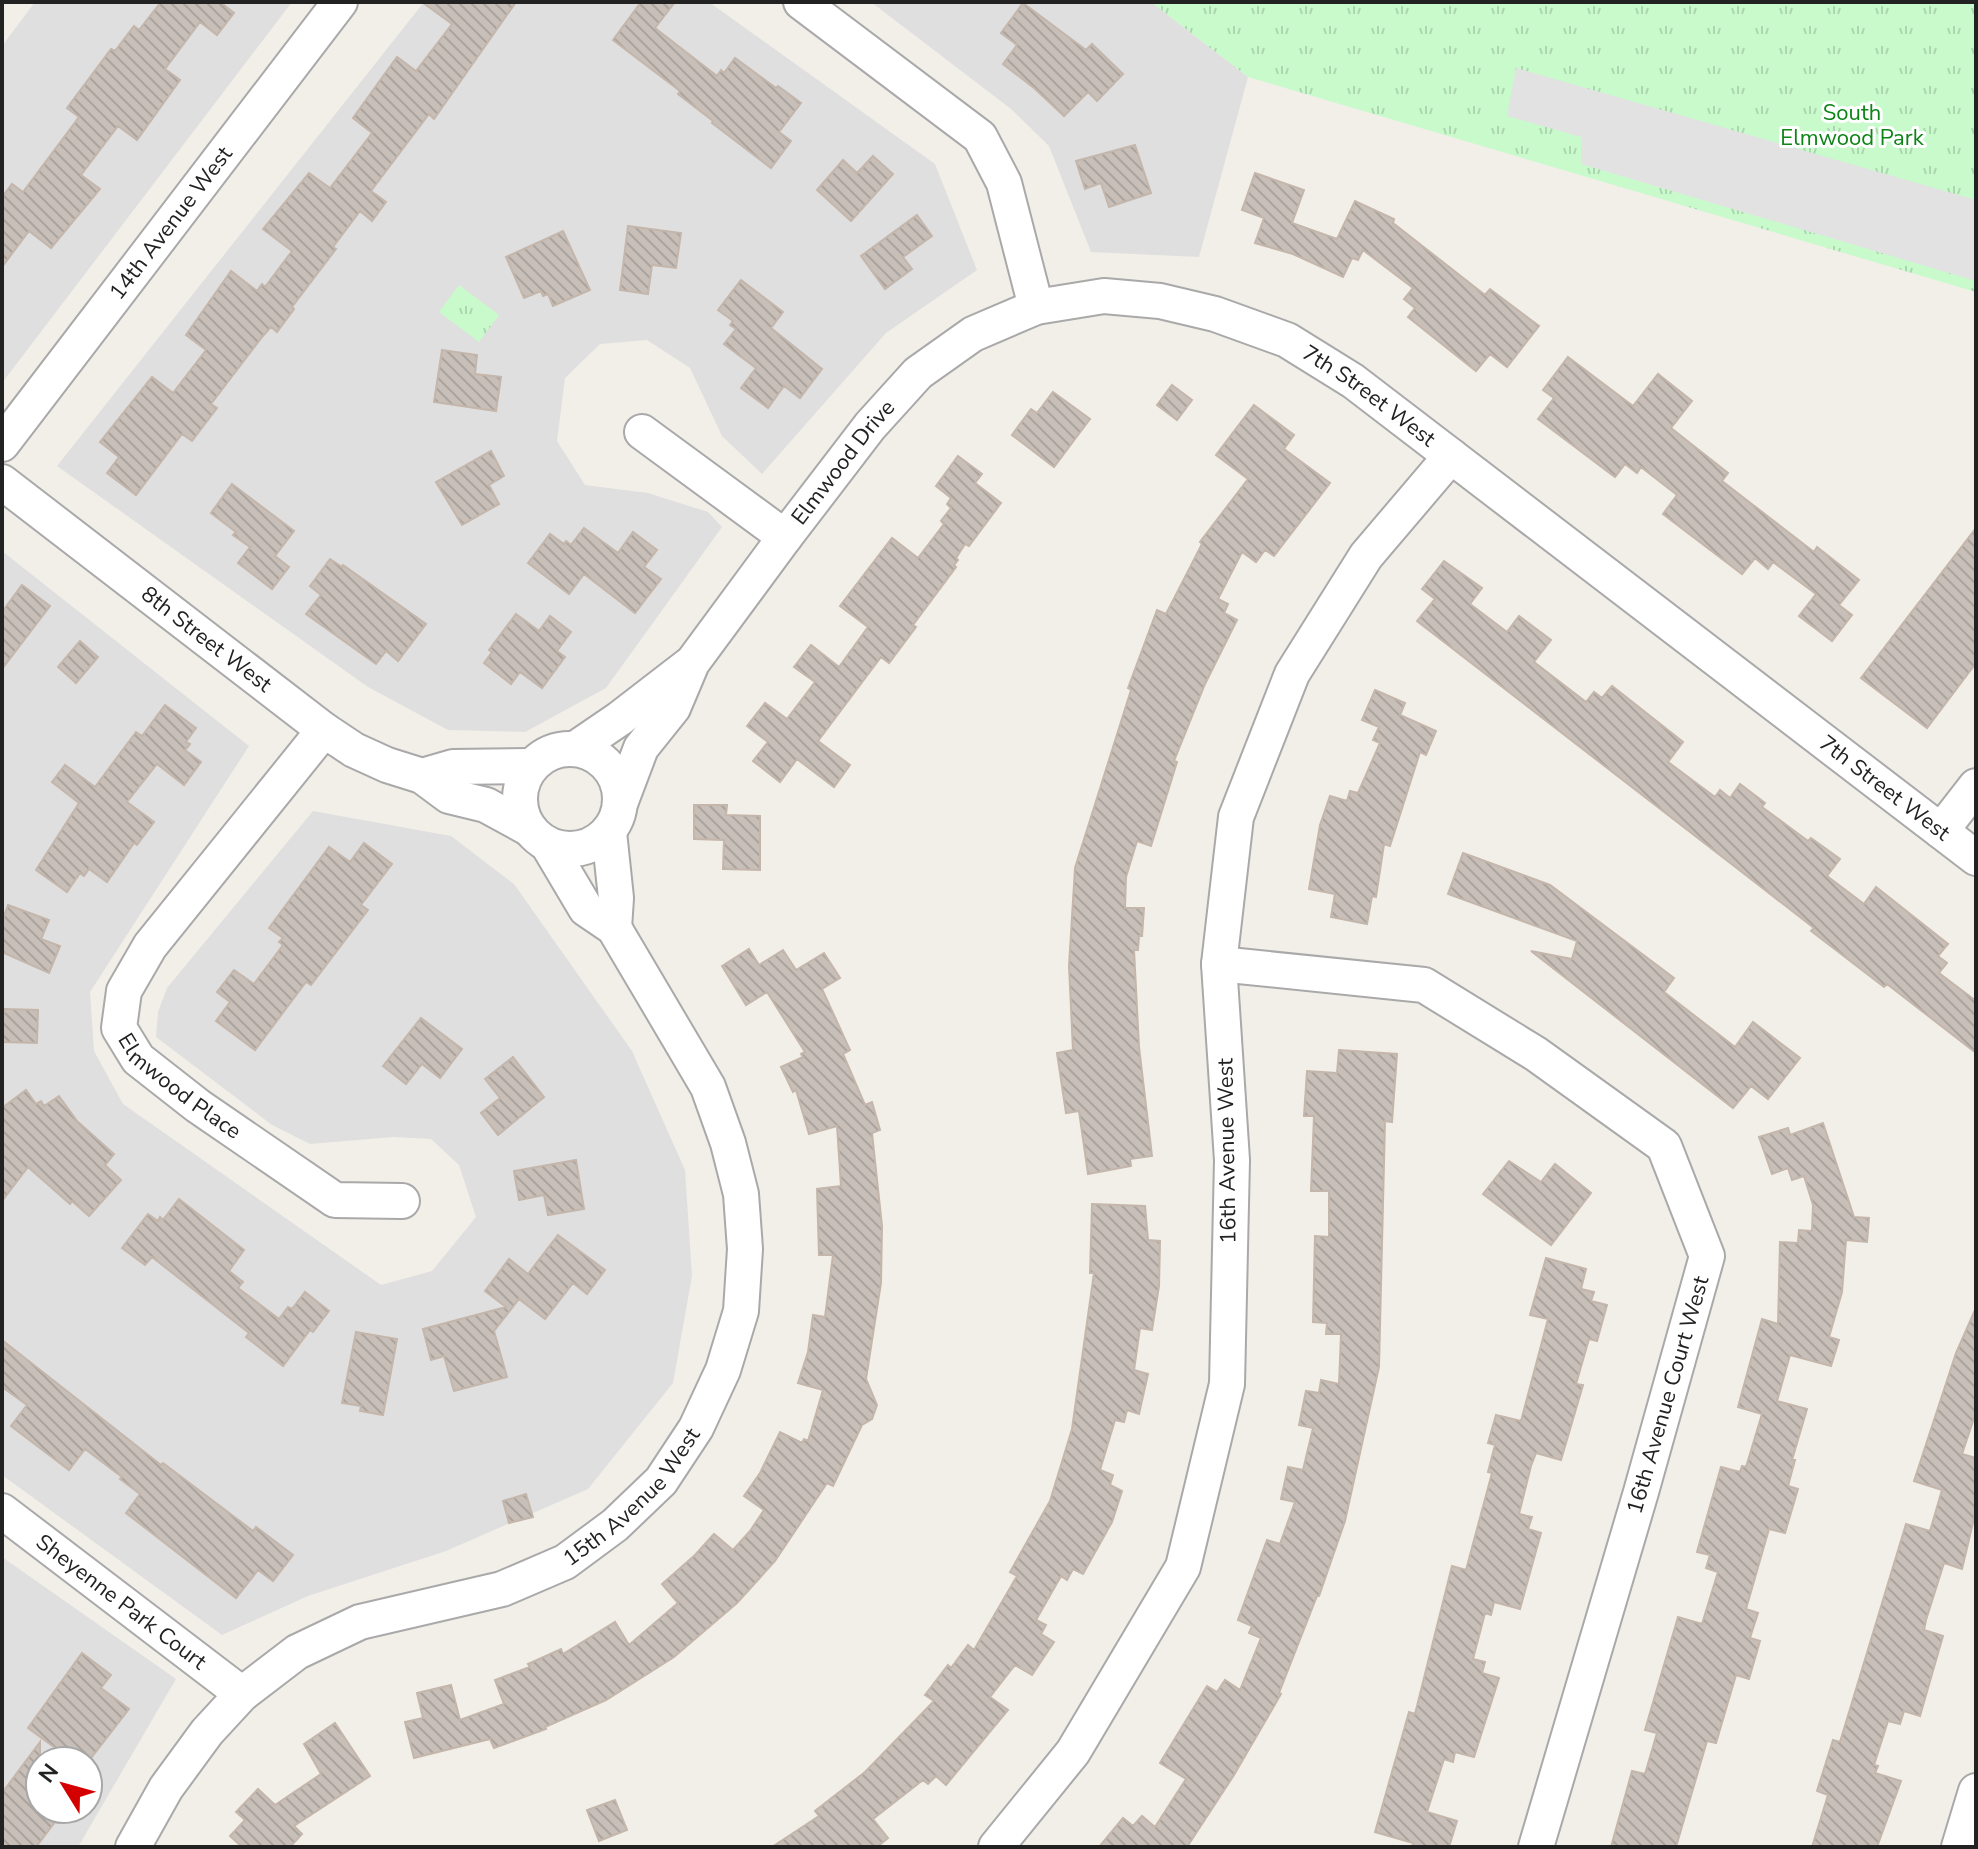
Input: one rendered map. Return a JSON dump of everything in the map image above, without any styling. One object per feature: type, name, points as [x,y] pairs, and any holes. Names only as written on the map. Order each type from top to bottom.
[{"type":"street","name":"14th Avenue West","points":[[2,444],[340,2]]},
{"type":"street","points":[[801,2],[980,137],[1004,183],[1036,307]]},
{"type":"street","name":"7th Street West","points":[[1036,307],[1104,296],[1160,301],[1215,314],[1287,340],[1353,381],[1976,858]]},
{"type":"street","name":"Elmwood Drive","points":[[615,816],[641,748],[673,708],[692,663],[870,426],[918,373],[973,334],[1036,307]]},
{"type":"street","points":[[642,432],[785,537]]},
{"type":"street","name":"16th Avenue West","points":[[996,1847],[1073,1752],[1183,1567],[1227,1384],[1232,1160],[1219,964],[1236,817],[1292,674],[1366,556],[1451,456]]},
{"type":"street","name":"8th Street West","points":[[2,482],[354,750],[422,776],[449,796],[486,805],[538,837]]},
{"type":"street","name":"Elmwood Drive","points":[[575,749],[692,663]]},
{"type":"street","name":"Elmwood Place","points":[[324,730],[150,946],[124,991],[119,1028],[138,1059],[198,1106],[335,1200],[402,1201]]},
{"type":"street","points":[[614,928],[615,816],[619,786],[613,772],[603,760],[590,752],[559,749],[531,766],[523,780],[519,796],[521,813],[538,837],[564,849],[580,849],[596,843],[615,816]]},
{"type":"street","points":[[422,776],[453,767],[531,766]]},
{"type":"street","points":[[1941,831],[1976,786]]},
{"type":"street","name":"15th Avenue West","points":[[133,1847],[166,1788],[207,1732],[242,1694],[297,1652],[360,1622],[502,1589],[565,1562],[615,1525],[661,1481],[696,1428],[723,1370],[741,1311],[745,1249],[741,1194],[728,1143],[708,1087],[614,928],[586,909],[538,837]]},
{"type":"street","name":"16th Avenue Court West","points":[[1219,964],[1424,985],[1536,1054],[1664,1146],[1707,1256],[1536,1847]]},
{"type":"street","name":"Sheyenne Park Court","points":[[2,1511],[242,1694]]},
{"type":"street","points":[[1959,1847],[1976,1791]]},
{"type":"shaded area","points":[[35,2],[292,2],[2,383],[2,46]]},
{"type":"shaded area","points":[[424,2],[709,2],[935,164],[977,270],[886,333],[762,474],[722,436],[690,368],[647,340],[600,344],[565,378],[557,441],[585,485],[648,493],[708,512],[722,527],[606,688],[525,732],[448,730],[368,687],[57,466]]},
{"type":"shaded area","points":[[871,2],[1151,2],[1248,77],[1199,257],[1091,252],[1049,146],[1011,109]]},
{"type":"shaded area","points":[[1516,68],[1976,200],[1976,281],[1581,164],[1581,137],[1507,116]]},
{"type":"shaded area","points":[[2,551],[249,746],[90,992],[94,1051],[123,1104],[381,1285],[432,1271],[476,1217],[459,1165],[431,1139],[393,1137],[310,1144],[272,1125],[156,1037],[158,1012],[167,988],[313,811],[451,836],[514,884],[632,1051],[685,1170],[692,1276],[673,1383],[588,1489],[446,1551],[308,1596],[222,1635],[2,1475]]},
{"type":"shaded area","points":[[2,1557],[176,1679],[104,1802],[104,1745],[24,1745],[24,1825],[91,1825],[78,1847],[2,1847]]},
{"type":"green space","name":"South Elmwood Park","points":[[1151,2],[1976,2],[1976,292],[1248,77]]},
{"type":"green space","points":[[459,285],[499,315],[479,342],[439,312]]},
{"type":"building","points":[[161,2],[220,2],[234,13],[217,35],[200,22],[165,69],[180,80],[137,140],[118,126],[81,175],[100,189],[51,248],[29,231],[2,267],[2,197],[12,184],[23,192],[79,117],[67,108],[111,49],[115,51],[134,26],[139,30]]},
{"type":"building","points":[[422,2],[516,2],[434,119],[429,114],[371,191],[386,202],[372,221],[360,211],[277,332],[271,327],[211,404],[217,408],[192,441],[182,434],[136,495],[107,473],[119,457],[100,442],[152,377],[173,393],[206,350],[186,335],[231,271],[257,291],[262,284],[265,287],[292,251],[263,229],[309,173],[330,188],[372,133],[353,118],[397,57],[416,71],[452,24]]},
{"type":"building","points":[[641,2],[675,2],[655,28],[717,76],[721,70],[724,73],[735,58],[801,103],[779,132],[791,141],[771,168],[712,123],[678,94],[680,91],[613,40]]},
{"type":"building","points":[[1023,3],[1086,50],[1092,44],[1123,74],[1097,101],[1088,92],[1064,116],[1003,64],[1017,45],[1001,33]]},
{"type":"building","points":[[1135,145],[1151,193],[1109,207],[1101,183],[1085,189],[1076,161]]},
{"type":"building","points":[[873,156],[893,174],[851,221],[817,190],[843,160],[857,173]]},
{"type":"building","points":[[1255,173],[1304,190],[1292,223],[1337,239],[1355,201],[1394,219],[1393,223],[1485,295],[1490,289],[1539,326],[1507,367],[1490,354],[1476,371],[1408,317],[1415,308],[1404,299],[1413,288],[1363,250],[1358,260],[1352,258],[1343,277],[1293,254],[1255,243],[1264,218],[1242,210]]},
{"type":"building","points":[[917,215],[932,236],[903,257],[912,269],[885,289],[861,256]]},
{"type":"building","points":[[628,226],[681,233],[676,268],[652,265],[648,294],[620,290]]},
{"type":"building","points":[[563,231],[590,290],[553,306],[548,294],[543,296],[541,291],[524,298],[506,257]]},
{"type":"building","points":[[741,280],[783,312],[771,328],[822,369],[800,398],[784,386],[768,408],[741,388],[756,368],[724,344],[736,329],[730,325],[733,321],[718,310]]},
{"type":"building","points":[[442,350],[477,355],[475,374],[501,377],[496,411],[434,402]]},
{"type":"building","points":[[1568,357],[1633,406],[1658,374],[1692,401],[1671,428],[1728,473],[1722,481],[1814,552],[1817,547],[1859,580],[1839,605],[1852,615],[1832,641],[1799,616],[1816,594],[1773,562],[1768,569],[1755,558],[1742,574],[1663,514],[1677,495],[1641,467],[1637,473],[1625,464],[1615,477],[1538,419],[1554,398],[1543,390]]},
{"type":"building","points":[[1172,385],[1192,400],[1177,420],[1157,405]]},
{"type":"building","points":[[1053,392],[1090,419],[1054,467],[1012,435],[1031,409],[1037,413]]},
{"type":"building","points":[[1254,405],[1294,435],[1284,449],[1330,483],[1274,556],[1265,550],[1256,562],[1242,552],[1218,599],[1228,604],[1224,613],[1237,620],[1205,684],[1174,761],[1177,762],[1151,846],[1137,841],[1126,877],[1125,908],[1144,908],[1142,936],[1139,936],[1138,950],[1134,950],[1139,1047],[1152,1156],[1130,1159],[1131,1166],[1088,1174],[1079,1111],[1066,1113],[1057,1053],[1073,1050],[1069,966],[1075,868],[1131,690],[1128,688],[1157,610],[1166,614],[1202,544],[1200,542],[1248,479],[1216,455]]},
{"type":"building","points":[[491,451],[504,476],[489,485],[499,504],[462,525],[436,482]]},
{"type":"building","points":[[958,456],[982,474],[975,483],[1001,503],[969,546],[965,544],[956,558],[956,567],[889,663],[881,657],[818,741],[850,765],[834,787],[797,759],[780,782],[753,761],[768,742],[747,726],[765,703],[787,719],[815,682],[794,667],[811,645],[839,667],[868,627],[840,606],[892,538],[918,558],[944,524],[941,521],[951,508],[947,504],[951,498],[936,486]]},
{"type":"building","points":[[232,484],[294,531],[275,556],[289,567],[272,589],[238,563],[250,547],[211,513]]},
{"type":"building","points":[[584,528],[618,553],[633,532],[657,550],[644,567],[661,579],[635,613],[584,574],[569,594],[528,563],[550,534],[571,545]]},
{"type":"building","points":[[1976,528],[1976,663],[1927,728],[1861,678]]},
{"type":"building","points":[[330,559],[426,624],[398,661],[386,651],[376,664],[306,614],[321,595],[310,586]]},
{"type":"building","points":[[1444,561],[1482,588],[1470,604],[1507,632],[1519,616],[1551,640],[1534,662],[1586,702],[1594,692],[1602,698],[1612,686],[1683,742],[1668,762],[1715,797],[1720,790],[1730,798],[1740,784],[1765,803],[1762,807],[1808,841],[1811,838],[1840,859],[1827,876],[1864,904],[1876,887],[1948,944],[1938,956],[1947,963],[1939,973],[1976,1001],[1976,1053],[1887,984],[1884,987],[1811,931],[1814,928],[1417,621],[1435,599],[1422,589]]},
{"type":"building","points":[[22,585],[50,606],[2,669],[2,612]]},
{"type":"building","points":[[516,614],[539,631],[550,616],[571,632],[557,651],[565,657],[542,688],[520,672],[511,684],[484,663],[492,652],[489,650]]},
{"type":"building","points":[[80,641],[98,657],[76,683],[58,667]]},
{"type":"building","points":[[1375,690],[1405,703],[1400,715],[1436,731],[1426,755],[1420,752],[1390,846],[1384,844],[1376,897],[1372,896],[1367,924],[1331,917],[1335,894],[1309,889],[1320,825],[1330,796],[1347,801],[1350,791],[1358,793],[1380,743],[1373,740],[1379,727],[1362,720]]},
{"type":"building","points":[[165,705],[196,728],[186,742],[190,744],[185,750],[201,762],[184,785],[157,764],[127,802],[154,822],[137,845],[134,843],[107,882],[89,869],[84,876],[80,873],[67,892],[36,870],[79,803],[52,782],[65,765],[95,787],[136,732],[142,736]]},
{"type":"building","points":[[694,805],[727,805],[726,815],[760,816],[760,870],[723,869],[724,840],[694,839]]},
{"type":"building","points":[[364,843],[392,864],[361,905],[368,910],[311,985],[306,982],[255,1050],[216,1021],[230,1002],[217,992],[234,970],[254,984],[283,945],[279,942],[283,938],[269,928],[329,847],[350,862]]},
{"type":"building","points":[[1463,853],[1550,885],[1674,978],[1664,992],[1735,1047],[1753,1022],[1800,1058],[1768,1099],[1751,1086],[1733,1108],[1531,951],[1572,959],[1577,941],[1448,894]]},
{"type":"building","points":[[8,905],[49,920],[41,939],[60,946],[49,973],[2,952],[2,922]]},
{"type":"building","points":[[749,949],[759,965],[783,950],[796,970],[824,953],[840,978],[822,989],[850,1050],[843,1054],[865,1105],[872,1102],[880,1130],[872,1133],[882,1226],[881,1283],[866,1379],[877,1405],[872,1419],[862,1425],[833,1486],[827,1483],[775,1561],[737,1603],[674,1657],[606,1700],[546,1729],[494,1748],[490,1739],[414,1758],[405,1722],[423,1718],[417,1693],[451,1685],[460,1720],[504,1704],[495,1680],[530,1667],[528,1664],[561,1649],[563,1654],[615,1622],[629,1645],[678,1603],[662,1584],[714,1534],[733,1550],[750,1531],[764,1510],[744,1496],[760,1473],[780,1432],[802,1443],[804,1439],[808,1441],[823,1390],[798,1383],[808,1352],[813,1315],[825,1317],[833,1255],[819,1255],[817,1189],[841,1186],[837,1126],[809,1134],[796,1090],[793,1092],[781,1067],[803,1057],[801,1054],[805,1052],[767,992],[746,1005],[722,966]]},
{"type":"building","points":[[5,1009],[38,1010],[37,1043],[2,1042],[2,1012]]},
{"type":"building","points":[[421,1018],[462,1049],[440,1078],[422,1064],[406,1084],[383,1066]]},
{"type":"building","points":[[1339,1050],[1397,1054],[1392,1122],[1385,1121],[1379,1367],[1345,1521],[1281,1694],[1187,1847],[1099,1847],[1123,1818],[1133,1826],[1142,1816],[1155,1827],[1186,1779],[1160,1763],[1207,1686],[1217,1692],[1225,1680],[1240,1690],[1261,1638],[1249,1633],[1252,1626],[1238,1620],[1267,1540],[1280,1544],[1295,1502],[1281,1499],[1288,1467],[1303,1470],[1313,1428],[1299,1425],[1306,1391],[1319,1393],[1321,1380],[1339,1384],[1341,1334],[1326,1334],[1327,1323],[1313,1322],[1315,1236],[1329,1237],[1329,1191],[1311,1191],[1314,1116],[1304,1116],[1307,1071],[1337,1073]]},
{"type":"building","points":[[513,1057],[544,1097],[498,1135],[481,1113],[500,1098],[485,1079]]},
{"type":"building","points":[[26,1090],[36,1104],[41,1101],[44,1106],[59,1096],[77,1121],[114,1154],[105,1165],[121,1180],[89,1216],[72,1201],[70,1204],[28,1167],[2,1201],[2,1108]]},
{"type":"building","points":[[1823,1123],[1854,1217],[1869,1218],[1867,1242],[1846,1240],[1842,1292],[1829,1337],[1839,1340],[1831,1366],[1790,1355],[1777,1401],[1807,1409],[1792,1460],[1795,1460],[1788,1486],[1798,1489],[1785,1533],[1769,1529],[1746,1609],[1758,1613],[1750,1638],[1760,1641],[1749,1679],[1736,1675],[1716,1743],[1707,1741],[1676,1847],[1611,1847],[1632,1771],[1645,1774],[1657,1733],[1645,1730],[1678,1617],[1702,1624],[1718,1572],[1706,1568],[1710,1555],[1697,1552],[1721,1467],[1740,1472],[1742,1466],[1746,1467],[1762,1414],[1738,1407],[1762,1319],[1778,1324],[1780,1242],[1798,1243],[1799,1230],[1812,1231],[1813,1205],[1804,1176],[1792,1180],[1788,1168],[1772,1174],[1759,1137],[1788,1128],[1790,1135]]},
{"type":"building","points":[[576,1160],[584,1209],[548,1215],[544,1195],[519,1200],[514,1171]]},
{"type":"building","points":[[1509,1161],[1541,1182],[1555,1164],[1591,1193],[1551,1245],[1483,1194]]},
{"type":"building","points":[[179,1199],[244,1250],[229,1271],[243,1282],[238,1288],[279,1319],[288,1307],[292,1309],[305,1292],[329,1311],[283,1366],[246,1337],[249,1333],[152,1257],[145,1265],[122,1248],[148,1214],[158,1221],[160,1217],[163,1220]]},
{"type":"building","points":[[1092,1204],[1145,1206],[1148,1240],[1160,1241],[1159,1286],[1152,1330],[1140,1328],[1134,1370],[1148,1374],[1139,1414],[1127,1410],[1124,1422],[1115,1420],[1100,1470],[1113,1475],[1110,1485],[1122,1491],[1112,1522],[1083,1574],[1073,1569],[1067,1580],[1061,1576],[1036,1620],[1046,1625],[1041,1634],[1054,1642],[1032,1675],[1015,1665],[990,1697],[1008,1710],[946,1785],[936,1776],[928,1784],[923,1780],[873,1819],[888,1838],[877,1847],[772,1847],[819,1816],[815,1811],[865,1772],[934,1701],[925,1695],[968,1645],[974,1650],[1017,1576],[1010,1572],[1050,1501],[1072,1429],[1094,1273],[1090,1273]]},
{"type":"building","points":[[558,1235],[605,1270],[587,1294],[573,1283],[545,1319],[519,1299],[494,1331],[507,1377],[454,1391],[444,1356],[431,1360],[423,1329],[506,1307],[485,1291],[509,1259],[528,1274]]},
{"type":"building","points":[[1546,1258],[1586,1269],[1581,1289],[1594,1292],[1591,1301],[1607,1305],[1597,1341],[1589,1339],[1576,1384],[1583,1385],[1561,1460],[1536,1453],[1531,1466],[1519,1514],[1532,1517],[1528,1529],[1541,1533],[1520,1609],[1494,1602],[1491,1615],[1485,1613],[1473,1659],[1485,1662],[1482,1673],[1499,1678],[1474,1757],[1455,1752],[1453,1762],[1444,1759],[1427,1812],[1457,1821],[1449,1847],[1412,1847],[1413,1843],[1375,1832],[1409,1712],[1415,1714],[1452,1566],[1466,1570],[1492,1473],[1488,1472],[1495,1445],[1488,1443],[1496,1415],[1521,1421],[1548,1319],[1530,1315]]},
{"type":"building","points":[[1975,1310],[1976,1412],[1962,1454],[1976,1458],[1976,1510],[1962,1569],[1944,1563],[1926,1620],[1924,1630],[1943,1636],[1920,1716],[1904,1711],[1900,1724],[1888,1721],[1874,1765],[1878,1766],[1875,1773],[1901,1781],[1877,1847],[1812,1847],[1828,1795],[1817,1791],[1833,1740],[1840,1742],[1906,1524],[1930,1531],[1942,1490],[1914,1481],[1956,1353]]},
{"type":"building","points":[[356,1332],[397,1339],[383,1415],[360,1411],[361,1406],[342,1403]]},
{"type":"building","points":[[2,1340],[161,1465],[163,1463],[253,1531],[256,1527],[293,1555],[273,1581],[258,1570],[236,1598],[126,1513],[140,1494],[120,1479],[122,1477],[85,1449],[69,1470],[11,1426],[27,1405],[2,1387]]},
{"type":"building","points":[[526,1494],[533,1517],[509,1523],[503,1501]]},
{"type":"building","points":[[82,1653],[111,1675],[101,1688],[129,1709],[101,1745],[51,1745],[28,1728]]},
{"type":"building","points":[[335,1723],[370,1776],[294,1826],[302,1834],[290,1847],[242,1847],[230,1836],[245,1820],[236,1812],[258,1789],[275,1805],[321,1774],[304,1744]]},
{"type":"building","points":[[24,1763],[24,1825],[53,1825],[36,1847],[2,1847],[2,1793]]},
{"type":"building","points":[[615,1800],[627,1830],[599,1841],[587,1810]]}]
